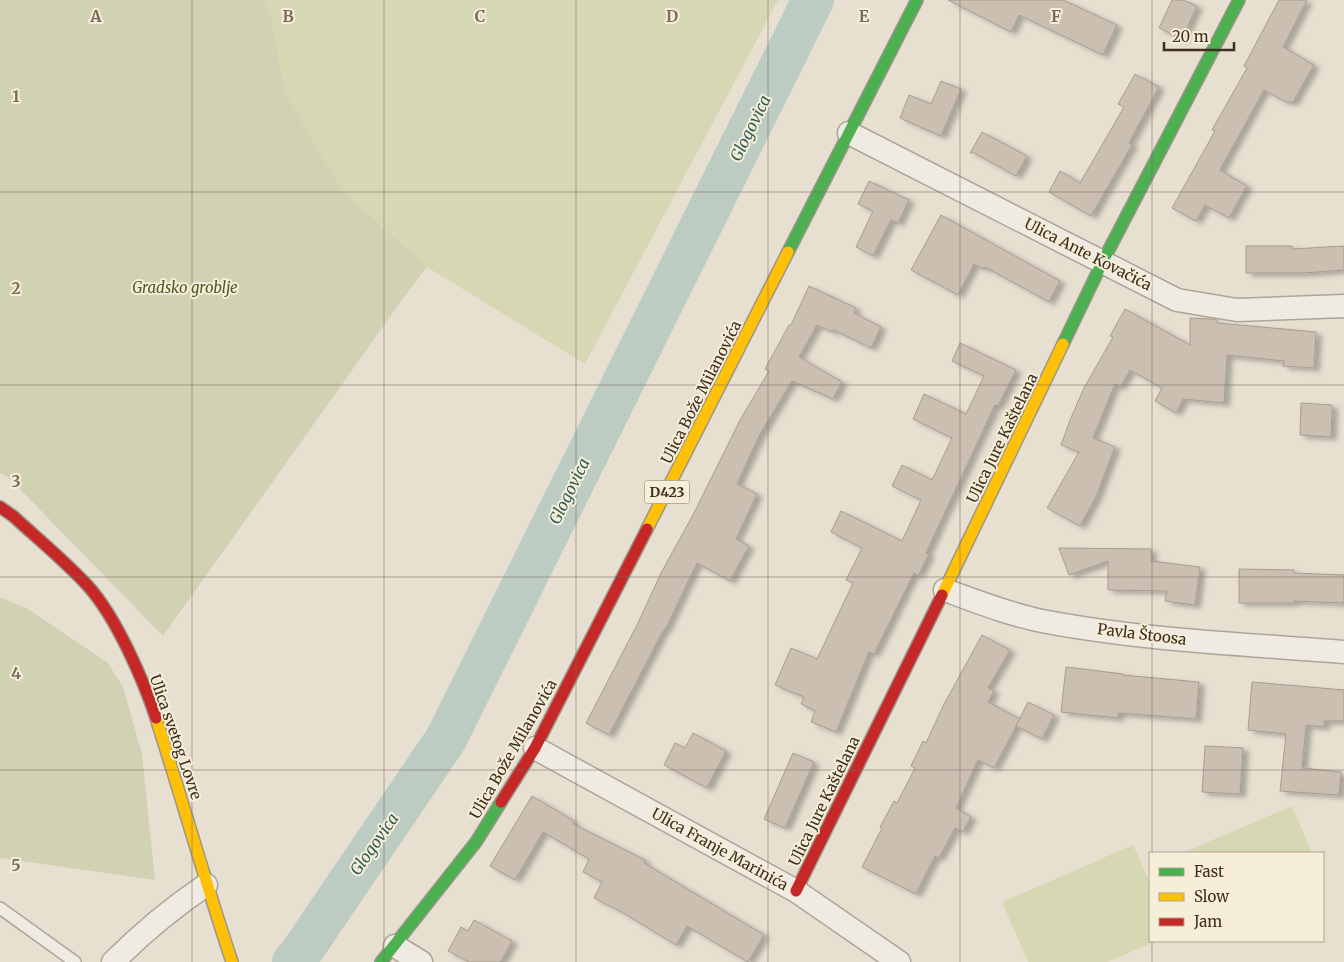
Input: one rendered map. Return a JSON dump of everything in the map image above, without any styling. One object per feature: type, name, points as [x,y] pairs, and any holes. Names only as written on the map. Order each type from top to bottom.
[{"type":"street","name":"Ulica Bože Milanovića","points":[[388,954],[476,842],[535,748],[917,0]]},
{"type":"street","name":"Ulica Jure Kaštelana","points":[[796,891],[945,590],[1103,261],[1239,0]]},
{"type":"street","name":"Ulica Ante Kovačića","points":[[849,134],[1177,300],[1237,310],[1344,306]]},
{"type":"street","name":"Ulica svetog Lovre","points":[[0,507],[13,516],[89,587],[111,618],[130,654],[154,712],[185,809],[206,885],[232,962]]},
{"type":"street","name":"Pavla Štoosa","points":[[945,590],[1040,621],[1113,632],[1187,640],[1344,652]]},
{"type":"street","name":"Ulica Franje Marinića","points":[[535,748],[796,891],[899,962]]},
{"type":"street","points":[[113,962],[138,937],[176,906],[206,885]]},
{"type":"street","points":[[388,954],[421,962]]},
{"type":"lane","points":[[0,908],[75,962]]},
{"type":"green space","name":"Gradsko groblje","points":[[0,0],[264,0],[271,17],[285,92],[341,189],[427,267],[163,636],[9,478],[0,473]]},
{"type":"green space","points":[[264,0],[778,0],[585,364],[427,267],[341,189],[285,92],[271,17]]},
{"type":"green space","points":[[0,597],[28,609],[108,663],[123,687],[142,754],[155,880],[0,858]]},
{"type":"green space","points":[[1292,806],[1312,852],[1184,852]]},
{"type":"green space","points":[[1133,845],[1149,881],[1149,942],[1154,942],[1108,962],[1028,962],[1002,902]]},
{"type":"building","points":[[948,0],[1063,0],[1117,25],[1103,55],[1019,15],[1011,32]]},
{"type":"building","points":[[1172,0],[1183,0],[1197,6],[1182,39],[1159,28]]},
{"type":"building","points":[[1279,0],[1307,0],[1283,47],[1314,65],[1293,102],[1286,102],[1264,90],[1220,170],[1247,186],[1229,218],[1205,205],[1196,221],[1172,208],[1215,131],[1212,130],[1247,68],[1244,66]]},
{"type":"building","points":[[1135,74],[1159,87],[1129,143],[1132,145],[1091,216],[1049,192],[1060,171],[1080,183],[1124,107],[1118,104]]},
{"type":"building","points":[[941,81],[961,89],[941,136],[900,118],[909,95],[931,104]]},
{"type":"building","points":[[982,132],[1027,156],[1016,176],[974,153],[970,153]]},
{"type":"building","points":[[869,181],[909,200],[898,223],[891,220],[873,256],[856,247],[873,211],[858,204]]},
{"type":"building","points":[[941,215],[1060,281],[1049,302],[985,267],[984,269],[974,264],[958,295],[911,270]]},
{"type":"building","points":[[1246,246],[1292,246],[1292,249],[1344,246],[1344,270],[1303,273],[1246,273]]},
{"type":"building","points":[[809,286],[856,308],[854,313],[881,327],[871,348],[834,330],[833,332],[817,325],[799,357],[842,382],[833,399],[792,381],[760,434],[737,484],[757,494],[736,539],[749,546],[730,581],[697,563],[665,630],[609,735],[586,723],[740,420],[769,371],[765,369],[789,325],[791,325]]},
{"type":"building","points":[[1125,309],[1190,345],[1190,318],[1217,320],[1217,323],[1316,332],[1314,368],[1283,366],[1284,361],[1227,355],[1224,403],[1183,399],[1176,413],[1155,401],[1162,388],[1130,370],[1120,387],[1115,384],[1093,438],[1115,447],[1096,497],[1080,526],[1047,508],[1079,452],[1061,445],[1070,420],[1084,388],[1113,337],[1110,336]]},
{"type":"building","points":[[960,343],[1016,370],[998,406],[995,405],[926,553],[929,554],[918,576],[914,573],[874,654],[869,652],[836,732],[811,722],[815,711],[801,704],[804,697],[775,685],[791,648],[817,659],[853,583],[846,580],[862,548],[831,532],[841,511],[902,541],[921,500],[892,486],[902,465],[932,480],[952,438],[913,419],[924,394],[966,414],[984,376],[952,361]]},
{"type":"building","points":[[1301,403],[1332,405],[1331,437],[1300,435]]},
{"type":"building","points":[[1059,548],[1151,549],[1151,561],[1200,567],[1195,605],[1165,601],[1167,591],[1108,590],[1108,561],[1069,575]]},
{"type":"building","points":[[1239,569],[1294,570],[1294,573],[1344,575],[1344,603],[1294,601],[1294,603],[1239,603]]},
{"type":"building","points":[[982,635],[1010,650],[988,688],[994,691],[988,702],[1020,719],[994,768],[978,760],[956,808],[971,817],[963,832],[955,828],[939,858],[935,856],[916,894],[862,867],[882,828],[880,827],[894,801],[897,803],[915,768],[911,766],[923,741],[926,743],[944,704]]},
{"type":"building","points":[[1066,667],[1123,675],[1199,682],[1196,719],[1119,713],[1118,718],[1061,712]]},
{"type":"building","points":[[1252,682],[1344,690],[1344,721],[1324,721],[1324,727],[1306,725],[1302,768],[1341,772],[1339,795],[1280,791],[1286,734],[1248,730]]},
{"type":"building","points":[[1028,702],[1054,715],[1042,739],[1016,726]]},
{"type":"building","points":[[693,733],[726,751],[707,788],[664,765],[675,743],[685,748]]},
{"type":"building","points":[[1205,746],[1243,748],[1240,794],[1202,792]]},
{"type":"building","points":[[793,753],[814,762],[785,828],[764,819]]},
{"type":"building","points":[[532,796],[574,821],[573,824],[645,860],[644,863],[764,935],[748,962],[687,926],[676,945],[622,912],[594,898],[602,882],[583,872],[589,859],[543,832],[515,880],[490,866]]},
{"type":"building","points":[[474,920],[512,941],[501,962],[469,962],[448,951],[461,927],[468,931]]},
{"type":"waterway","name":"Glogovica","points":[[293,962],[446,739],[813,0]]},
{"type":"traffic: fast","points":[[788,252],[917,0]]},
{"type":"traffic: fast","points":[[1063,344],[1103,261],[1239,0]]},
{"type":"traffic: fast","points":[[381,962],[476,842],[501,802]]},
{"type":"traffic: slow","points":[[647,529],[788,252]]},
{"type":"traffic: slow","points":[[942,595],[1063,344]]},
{"type":"traffic: slow","points":[[156,718],[232,962]]},
{"type":"traffic: jam","points":[[0,507],[13,516],[61,559],[98,599],[109,614],[128,649],[156,718]]},
{"type":"traffic: jam","points":[[501,802],[535,748],[647,529]]},
{"type":"traffic: jam","points":[[796,891],[942,595]]}]
